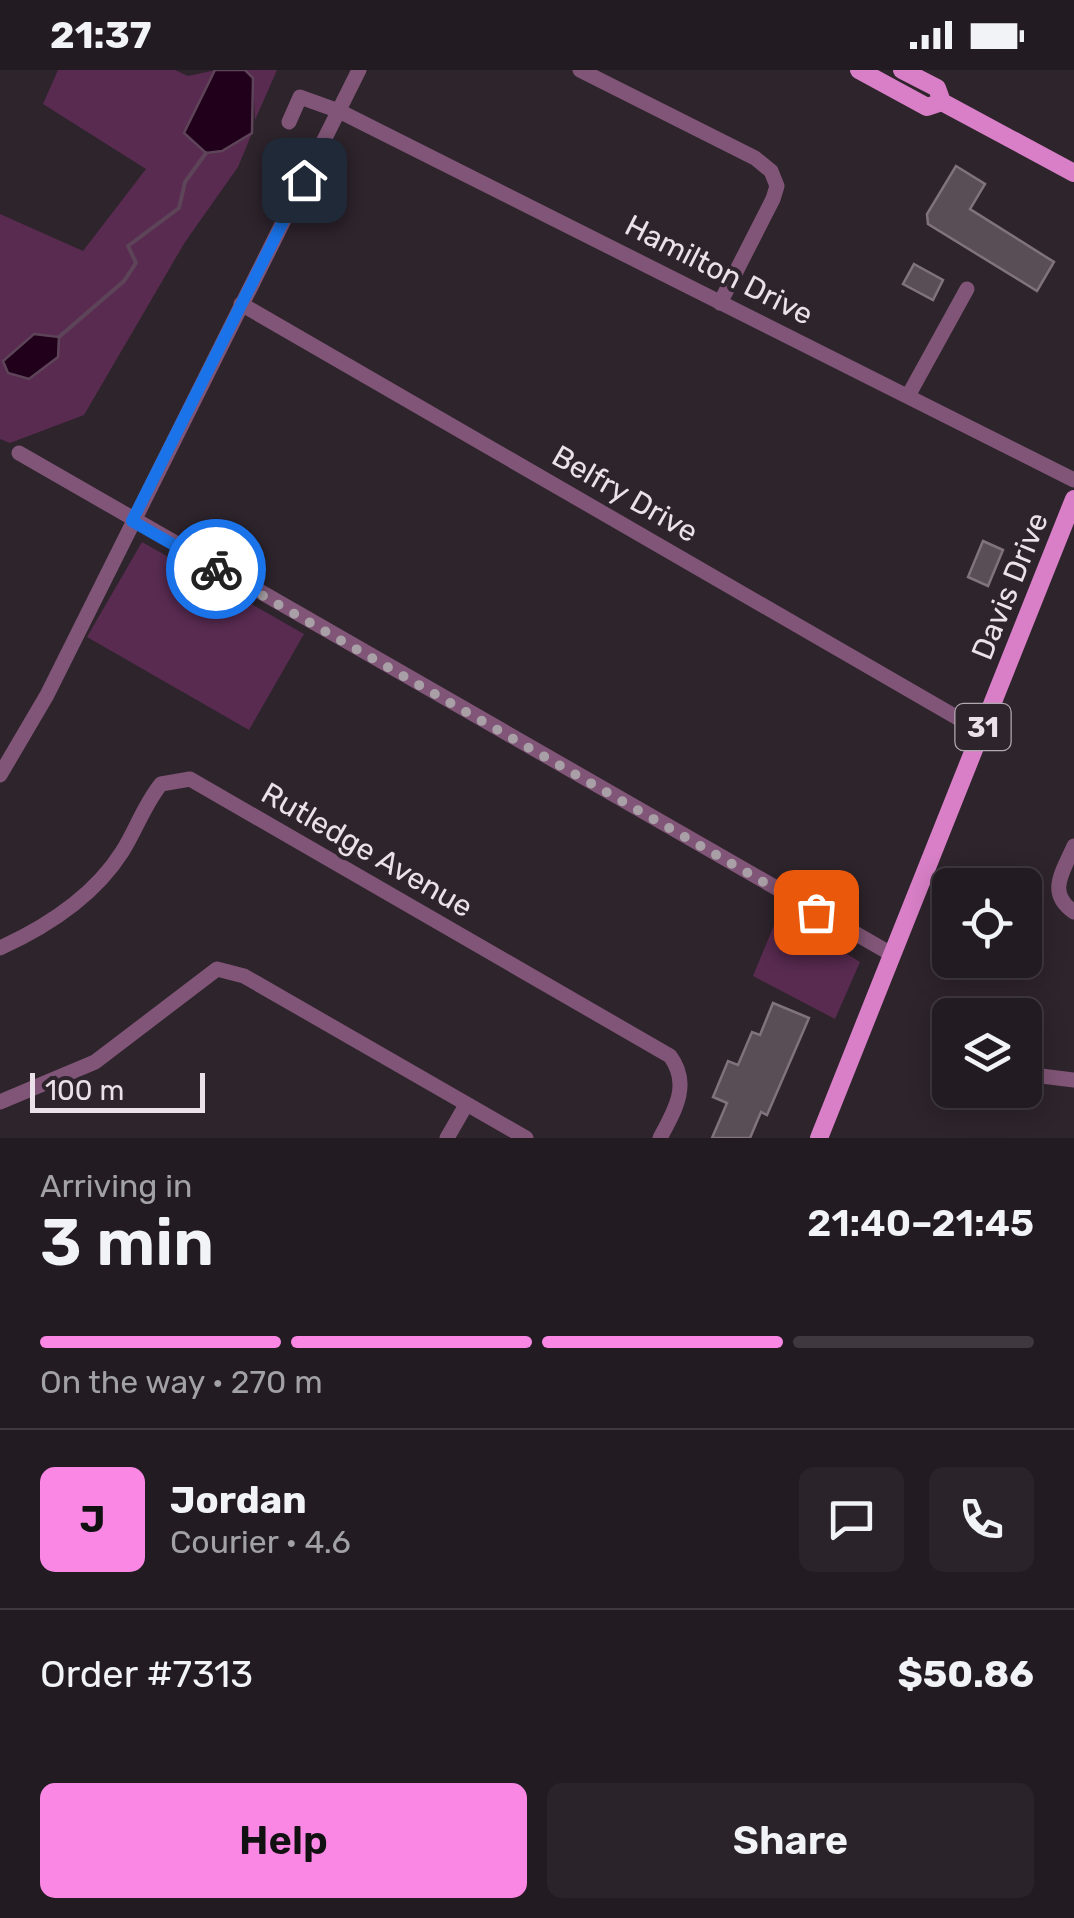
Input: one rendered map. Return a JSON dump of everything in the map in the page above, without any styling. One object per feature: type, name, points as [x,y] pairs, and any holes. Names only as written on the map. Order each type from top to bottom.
[{"type":"main road","points":[[902,70],[938,88],[942,102]]},
{"type":"main road","points":[[871,73],[926,107],[942,102],[1074,173]]},
{"type":"main road","name":"Davis Drive","points":[[819,1138],[1074,499]]},
{"type":"street","points":[[0,774],[6,754],[132,521],[359,70]]},
{"type":"street","points":[[580,70],[755,158],[771,171],[777,186],[774,198],[720,303]]},
{"type":"street","points":[[289,122],[300,98],[339,111]]},
{"type":"street","name":"Hamilton Drive","points":[[339,111],[1074,480]]},
{"type":"street","points":[[908,396],[967,288]]},
{"type":"street","name":"Belfry Drive","points":[[241,304],[982,732]]},
{"type":"street","points":[[19,453],[893,955]]},
{"type":"street","name":"Rutledge Avenue","points":[[0,948],[43,926],[97,882],[121,854],[161,784],[190,779],[670,1056],[680,1069],[682,1083],[660,1138]]},
{"type":"street","points":[[1074,846],[1056,887],[1058,898],[1074,912]]},
{"type":"street","points":[[0,1102],[95,1062],[217,969],[244,976],[526,1138]]},
{"type":"street","points":[[1042,1076],[1074,1080]]},
{"type":"street","points":[[447,1138],[466,1105]]},
{"type":"shaded area","points":[[58,70],[175,70],[188,76],[216,70],[185,133],[222,151],[252,133],[238,167],[185,242],[84,415],[10,443],[0,439],[0,214],[83,251],[146,169],[43,104]]},
{"type":"shaded area","points":[[215,70],[245,70],[253,78],[252,133],[222,151],[206,153],[184,133]]},
{"type":"shaded area","points":[[245,70],[277,70],[255,120],[253,78]]},
{"type":"shaded area","points":[[34,334],[59,337],[58,357],[29,379],[8,373],[3,361]]},
{"type":"shaded area","points":[[142,542],[304,634],[249,730],[87,637]]},
{"type":"shaded area","points":[[779,913],[860,962],[835,1019],[753,976]]},
{"type":"building","points":[[956,166],[985,184],[970,209],[1054,262],[1037,291],[928,224],[927,214]]},
{"type":"building","points":[[914,264],[943,280],[933,300],[903,284]]},
{"type":"building","points":[[983,541],[1003,550],[988,586],[968,577]]},
{"type":"building","points":[[773,1003],[809,1018],[767,1115],[761,1112],[750,1138],[712,1138],[727,1103],[713,1097],[728,1061],[738,1065],[752,1032],[760,1035]]},
{"type":"waterway","points":[[59,337],[124,281],[136,263],[128,246],[179,208],[185,182],[206,153]]},
{"type":"way so far","points":[[216,569],[816,912]]},
{"type":"route","points":[[216,569],[132,521],[304,180]]}]
